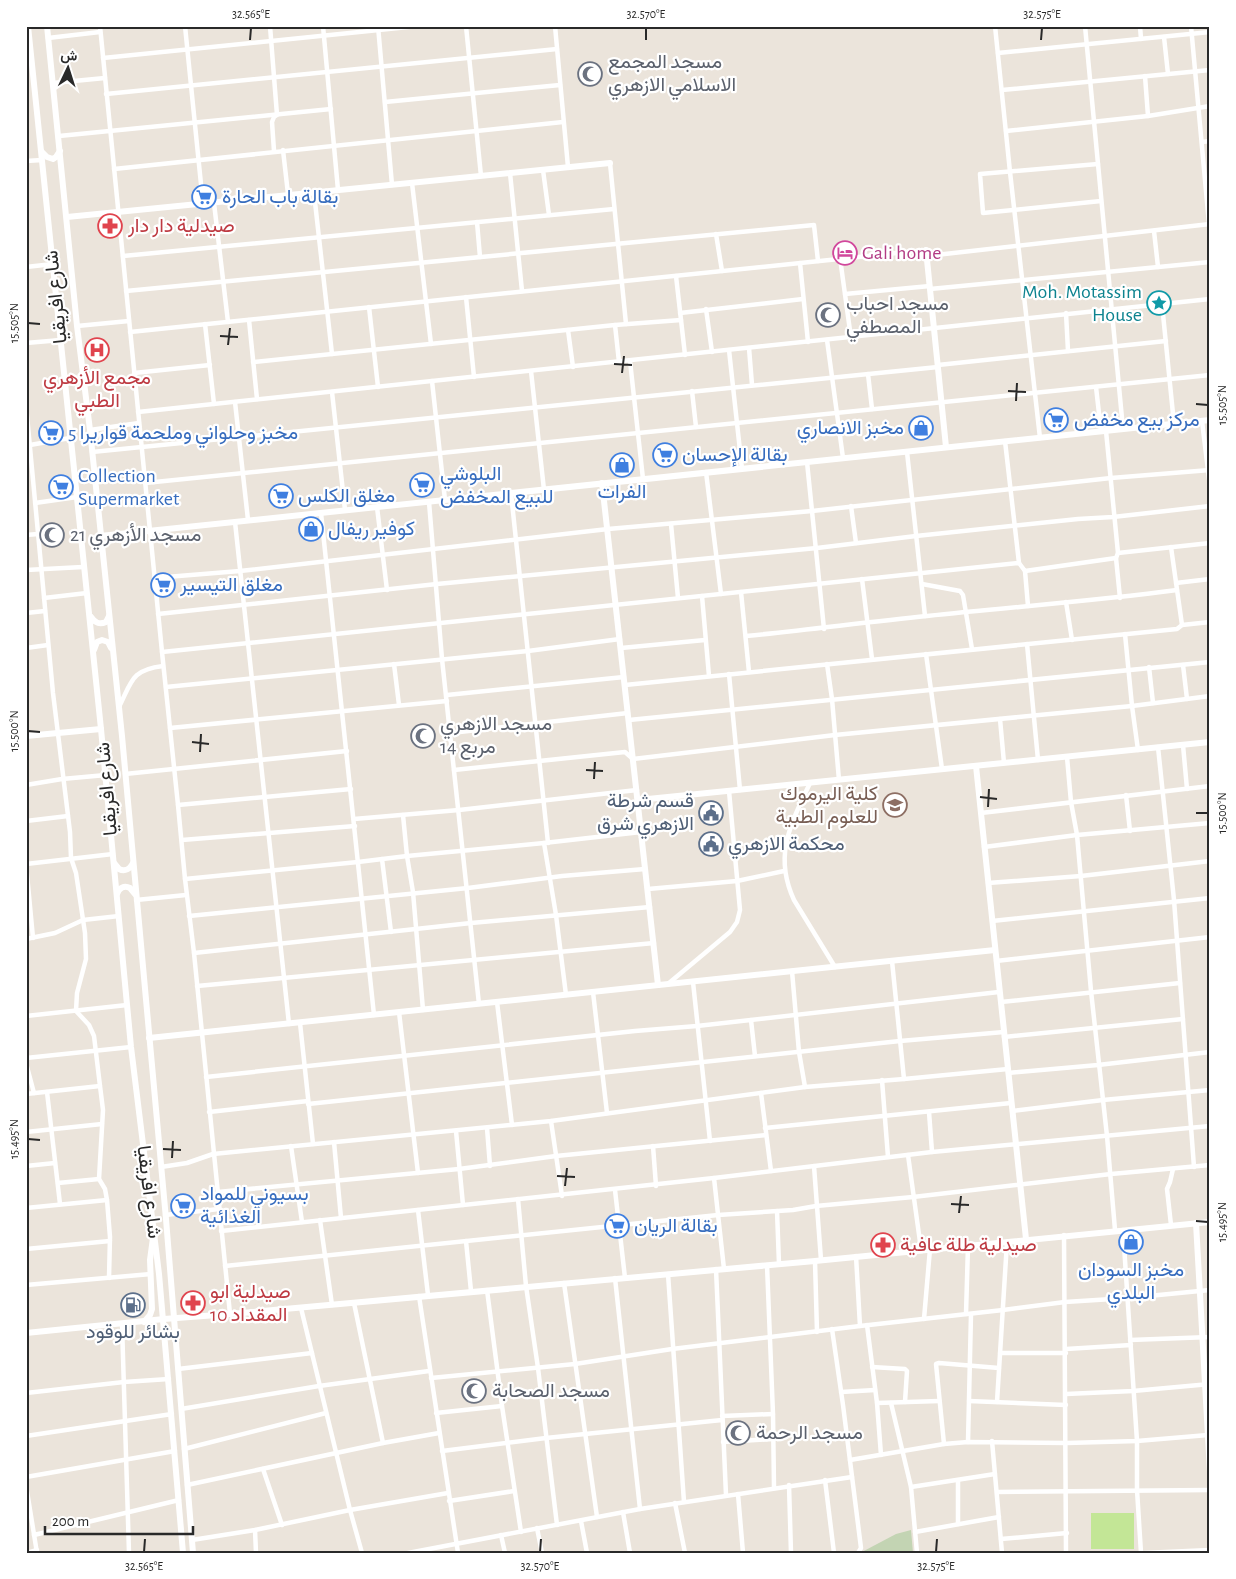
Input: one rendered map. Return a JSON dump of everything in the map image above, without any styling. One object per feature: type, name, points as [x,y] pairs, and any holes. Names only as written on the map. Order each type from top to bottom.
[{"type":"street","name":"شارع افريقيا","points":[[28,26],[28,46],[42,160],[83,567],[102,729],[131,1047],[164,1319],[183,1553]]},
{"type":"street","name":"شارع افريقيا","points":[[47,26],[67,217],[76,326],[90,430],[119,709],[161,1168],[193,1553]]},
{"type":"street","points":[[100,26],[154,578],[182,840],[184,879],[194,952],[230,1314]]},
{"type":"street","points":[[185,26],[203,204]]},
{"type":"street","points":[[270,26],[277,115],[272,122],[274,151]]},
{"type":"street","points":[[323,26],[338,190]]},
{"type":"street","points":[[103,58],[378,28],[418,26]]},
{"type":"street","points":[[466,26],[482,176]]},
{"type":"street","points":[[555,26],[568,167]]},
{"type":"street","points":[[995,26],[1040,438]]},
{"type":"street","points":[[1085,26],[1123,429]]},
{"type":"street","points":[[1140,26],[1141,39]]},
{"type":"street","points":[[1191,26],[1198,108],[1207,179],[1210,235]]},
{"type":"street","points":[[378,28],[392,185]]},
{"type":"street","points":[[48,38],[100,32]]},
{"type":"street","points":[[998,53],[1210,32]]},
{"type":"street","points":[[1164,37],[1168,74]]},
{"type":"street","points":[[106,94],[274,78],[470,56],[557,49]]},
{"type":"street","points":[[1002,90],[1210,70]]},
{"type":"street","points":[[1145,76],[1148,116]]},
{"type":"street","points":[[53,83],[105,78]]},
{"type":"street","points":[[385,102],[560,85]]},
{"type":"street","points":[[1006,131],[1148,116],[1210,106]]},
{"type":"street","points":[[59,136],[331,109]]},
{"type":"street","points":[[114,169],[563,122]]},
{"type":"street","points":[[1202,142],[1210,141]]},
{"type":"street","points":[[41,151],[52,159],[56,157],[60,150]]},
{"type":"street","points":[[283,150],[288,194]]},
{"type":"street","points":[[26,162],[42,160]]},
{"type":"street","points":[[67,217],[610,163],[626,324]]},
{"type":"street","points":[[1098,164],[980,174],[983,213],[1101,201]]},
{"type":"street","points":[[543,170],[549,215]]},
{"type":"street","points":[[510,173],[522,291]]},
{"type":"street","points":[[412,183],[431,344]]},
{"type":"street","points":[[314,193],[332,354]]},
{"type":"street","points":[[214,203],[228,322]]},
{"type":"street","points":[[122,256],[614,209]]},
{"type":"street","points":[[477,222],[480,257]]},
{"type":"street","points":[[130,332],[840,258],[1018,246],[1209,224]]},
{"type":"street","points":[[126,291],[814,225],[818,261]]},
{"type":"street","points":[[1154,231],[1158,267]]},
{"type":"street","points":[[716,234],[722,271]]},
{"type":"street","points":[[926,253],[946,447]]},
{"type":"street","points":[[840,258],[851,338]]},
{"type":"street","points":[[845,294],[1022,280],[1210,262]]},
{"type":"street","points":[[800,263],[808,342]]},
{"type":"street","points":[[26,267],[53,264]]},
{"type":"street","points":[[676,276],[684,355]]},
{"type":"street","points":[[466,297],[474,377]]},
{"type":"street","points":[[680,313],[803,299]]},
{"type":"street","points":[[138,412],[1210,299]]},
{"type":"street","points":[[1162,304],[1174,424]]},
{"type":"street","points":[[369,307],[378,387]]},
{"type":"street","points":[[706,310],[712,352]]},
{"type":"street","points":[[1066,314],[1068,351]]},
{"type":"street","points":[[249,320],[257,400]]},
{"type":"street","points":[[253,362],[681,320]]},
{"type":"street","points":[[76,326],[129,321]]},
{"type":"street","points":[[205,324],[214,404]]},
{"type":"street","points":[[615,325],[620,362]]},
{"type":"street","points":[[568,330],[573,367]]},
{"type":"street","points":[[26,344],[61,340]]},
{"type":"street","points":[[827,340],[843,458]]},
{"type":"street","points":[[92,452],[832,378],[1166,341]]},
{"type":"street","points":[[749,348],[752,385]]},
{"type":"street","points":[[729,350],[742,469]]},
{"type":"street","points":[[630,361],[643,479]]},
{"type":"street","points":[[134,374],[210,365]]},
{"type":"street","points":[[531,371],[544,490]]},
{"type":"street","points":[[868,374],[872,410]]},
{"type":"street","points":[[145,483],[1210,374]]},
{"type":"street","points":[[432,381],[444,500]]},
{"type":"street","points":[[1096,386],[1111,478],[1120,598]]},
{"type":"street","points":[[692,391],[696,427]]},
{"type":"street","points":[[332,392],[345,510]]},
{"type":"street","points":[[235,402],[248,520]]},
{"type":"street","points":[[26,405],[30,446],[28,452],[35,503],[62,779],[68,816],[71,858],[76,873],[86,953],[77,994],[76,1011],[89,1025],[94,1036],[103,1110],[99,1179],[105,1189],[108,1200],[109,1278]]},
{"type":"street","points":[[100,536],[1206,420],[1210,487]]},
{"type":"street","points":[[90,430],[139,423]]},
{"type":"street","points":[[30,446],[70,438]]},
{"type":"street","points":[[1005,441],[1019,562],[1025,571],[1028,606]]},
{"type":"street","points":[[907,452],[925,616]]},
{"type":"street","points":[[807,462],[824,629]]},
{"type":"street","points":[[154,578],[240,571],[608,529],[812,511],[1111,478],[1209,470]]},
{"type":"street","points":[[706,472],[721,594]]},
{"type":"street","points":[[602,483],[658,985]]},
{"type":"street","points":[[511,493],[540,760],[546,843],[566,995]]},
{"type":"street","points":[[35,503],[77,496]]},
{"type":"street","points":[[429,502],[442,659],[479,1004]]},
{"type":"street","points":[[851,506],[856,543]]},
{"type":"street","points":[[158,614],[437,584],[817,548],[1210,506]]},
{"type":"street","points":[[377,507],[387,590]]},
{"type":"street","points":[[321,513],[355,826],[364,935],[374,1015]]},
{"type":"street","points":[[235,522],[289,1024]]},
{"type":"street","points":[[671,524],[678,598]]},
{"type":"street","points":[[26,535],[38,534]]},
{"type":"street","points":[[1118,553],[1210,543]]},
{"type":"street","points":[[1171,547],[1182,625]]},
{"type":"street","points":[[1025,571],[1116,558]]},
{"type":"street","points":[[162,652],[1019,562]]},
{"type":"street","points":[[26,570],[83,567]]},
{"type":"street","points":[[862,579],[872,659]]},
{"type":"street","points":[[1176,583],[1210,579]]},
{"type":"street","points":[[922,584],[960,591],[963,595],[972,649]]},
{"type":"street","points":[[746,636],[824,629],[925,616],[1120,598],[1178,590]]},
{"type":"street","points":[[741,592],[749,672]]},
{"type":"street","points":[[44,598],[87,593]]},
{"type":"street","points":[[702,596],[709,676]]},
{"type":"street","points":[[1066,602],[1072,640]]},
{"type":"street","points":[[26,612],[45,611]]},
{"type":"street","points":[[90,616],[96,623],[100,624],[106,622],[109,616]]},
{"type":"street","points":[[625,685],[1177,629],[1182,625],[1210,622]]},
{"type":"street","points":[[1126,634],[1128,670],[1138,750]]},
{"type":"street","points":[[166,688],[528,651],[620,639]]},
{"type":"street","points":[[93,652],[97,642],[102,640],[108,642],[112,649]]},
{"type":"street","points":[[621,648],[705,640]]},
{"type":"street","points":[[1027,644],[1038,760]]},
{"type":"street","points":[[26,648],[48,645]]},
{"type":"street","points":[[926,654],[942,769]]},
{"type":"street","points":[[451,733],[536,722],[732,709],[1210,662]]},
{"type":"street","points":[[394,664],[399,705]]},
{"type":"street","points":[[827,664],[840,780]]},
{"type":"street","points":[[1183,665],[1187,699]]},
{"type":"street","points":[[119,709],[131,683],[138,673],[146,669],[163,666]]},
{"type":"street","points":[[1149,667],[1153,703]]},
{"type":"street","points":[[729,674],[740,790]]},
{"type":"street","points":[[446,695],[624,677]]},
{"type":"street","points":[[454,770],[625,752],[633,759],[836,735],[1132,706],[1210,696]]},
{"type":"street","points":[[170,728],[447,701]]},
{"type":"street","points":[[1000,719],[1004,763]]},
{"type":"street","points":[[26,736],[102,729]]},
{"type":"street","points":[[638,800],[1210,742]]},
{"type":"street","points":[[1183,745],[1187,788]]},
{"type":"street","points":[[1158,748],[1168,828],[1194,1167]]},
{"type":"street","points":[[125,774],[347,751]]},
{"type":"street","points":[[1066,757],[1071,802],[1078,835],[1091,991],[1115,1230]]},
{"type":"street","points":[[976,766],[1026,1239]]},
{"type":"street","points":[[26,784],[106,775]]},
{"type":"street","points":[[810,783],[798,809],[784,850],[784,871],[788,888],[794,900],[835,967]]},
{"type":"street","points":[[981,813],[1210,786]]},
{"type":"street","points":[[178,805],[351,789]]},
{"type":"street","points":[[354,819],[459,810],[636,790]]},
{"type":"street","points":[[667,984],[730,932],[738,922],[740,910],[729,791]]},
{"type":"street","points":[[1126,796],[1130,831]]},
{"type":"street","points":[[403,815],[413,892],[423,1010]]},
{"type":"street","points":[[26,821],[68,816]]},
{"type":"street","points":[[984,847],[1078,835],[1210,823]]},
{"type":"street","points":[[182,840],[355,826]]},
{"type":"street","points":[[184,879],[641,832]]},
{"type":"street","points":[[34,938],[26,864],[71,858],[113,857],[117,867],[124,870],[132,866],[133,860]]},
{"type":"street","points":[[382,859],[391,932]]},
{"type":"street","points":[[988,883],[1081,876],[1210,861]]},
{"type":"street","points":[[189,916],[413,892],[468,888],[551,877],[645,869]]},
{"type":"street","points":[[648,889],[737,881],[784,871]]},
{"type":"street","points":[[117,898],[118,890],[125,886],[132,889],[136,898],[186,895]]},
{"type":"street","points":[[992,921],[1174,900],[1210,898]]},
{"type":"street","points":[[194,952],[650,907]]},
{"type":"street","points":[[26,939],[55,933],[83,920],[119,916]]},
{"type":"street","points":[[996,960],[1210,937]]},
{"type":"street","points":[[197,986],[654,943]]},
{"type":"street","points":[[149,1038],[995,950]]},
{"type":"street","points":[[892,961],[904,1079]]},
{"type":"street","points":[[792,971],[799,1052],[805,1087]]},
{"type":"street","points":[[693,982],[710,1141]]},
{"type":"street","points":[[1001,1002],[1180,983]]},
{"type":"street","points":[[593,992],[607,1113]]},
{"type":"street","points":[[206,1077],[697,1026],[999,992]]},
{"type":"street","points":[[497,1002],[512,1125]]},
{"type":"street","points":[[26,1016],[127,1004]]},
{"type":"street","points":[[399,1012],[418,1174]]},
{"type":"street","points":[[209,1112],[507,1083],[900,1041],[1095,1029],[1183,1019]]},
{"type":"street","points":[[751,1020],[755,1056]]},
{"type":"street","points":[[300,1023],[313,1144]]},
{"type":"street","points":[[26,1058],[131,1047]]},
{"type":"street","points":[[161,1168],[187,1163],[213,1154],[551,1121],[805,1087],[1098,1065],[1210,1052]]},
{"type":"street","points":[[26,1063],[34,1093]]},
{"type":"street","points":[[882,1080],[888,1158]]},
{"type":"street","points":[[26,1094],[100,1086]]},
{"type":"street","points":[[1012,1111],[1210,1090]]},
{"type":"street","points":[[47,1092],[60,1204]]},
{"type":"street","points":[[761,1093],[771,1171]]},
{"type":"street","points":[[764,1128],[1011,1103]]},
{"type":"street","points":[[929,1112],[932,1152]]},
{"type":"street","points":[[551,1121],[562,1196]]},
{"type":"street","points":[[26,1132],[102,1124]]},
{"type":"street","points":[[221,1231],[656,1186],[932,1152],[1016,1146],[1210,1126]]},
{"type":"street","points":[[487,1128],[490,1166]]},
{"type":"street","points":[[456,1131],[463,1205]]},
{"type":"street","points":[[218,1192],[418,1174],[556,1156],[766,1135]]},
{"type":"street","points":[[334,1142],[336,1182],[341,1218]]},
{"type":"street","points":[[291,1146],[302,1222]]},
{"type":"street","points":[[653,1146],[656,1186]]},
{"type":"street","points":[[908,1155],[921,1250]]},
{"type":"street","points":[[26,1166],[55,1163]]},
{"type":"street","points":[[814,1166],[818,1260],[817,1332]]},
{"type":"street","points":[[225,1266],[619,1227],[718,1215],[913,1198],[1110,1174],[1210,1166]]},
{"type":"street","points":[[1172,1225],[1167,1189],[1173,1169]]},
{"type":"street","points":[[714,1178],[724,1269]]},
{"type":"street","points":[[58,1184],[99,1179]]},
{"type":"street","points":[[615,1190],[625,1278]]},
{"type":"street","points":[[518,1199],[526,1286],[557,1525]]},
{"type":"street","points":[[26,1208],[108,1200]]},
{"type":"street","points":[[165,1215],[219,1209]]},
{"type":"street","points":[[418,1210],[428,1295]]},
{"type":"street","points":[[777,1211],[779,1264]]},
{"type":"street","points":[[320,1220],[332,1305]]},
{"type":"street","points":[[26,1333],[779,1264],[1210,1222]]},
{"type":"street","points":[[1196,1223],[1200,1291],[1206,1337],[1210,1472]]},
{"type":"street","points":[[1123,1230],[1137,1441],[1137,1490],[1142,1553],[1210,1550]]},
{"type":"street","points":[[144,1322],[152,1310],[150,1252],[154,1234]]},
{"type":"street","points":[[1064,1235],[1067,1443],[1066,1553]]},
{"type":"street","points":[[26,1249],[110,1241]]},
{"type":"street","points":[[466,1241],[471,1291]]},
{"type":"street","points":[[997,1402],[1007,1242]]},
{"type":"street","points":[[968,1246],[970,1366],[968,1442]]},
{"type":"street","points":[[924,1319],[930,1249]]},
{"type":"street","points":[[856,1256],[860,1326]]},
{"type":"street","points":[[767,1265],[774,1488]]},
{"type":"street","points":[[716,1269],[726,1495]]},
{"type":"street","points":[[26,1285],[151,1274]]},
{"type":"street","points":[[668,1274],[684,1502]]},
{"type":"street","points":[[615,1278],[640,1509]]},
{"type":"street","points":[[564,1283],[597,1517]]},
{"type":"street","points":[[487,1290],[497,1372],[521,1532]]},
{"type":"street","points":[[431,1378],[575,1364],[832,1329],[1065,1302],[1210,1290]]},
{"type":"street","points":[[419,1296],[458,1553]]},
{"type":"street","points":[[354,1303],[383,1443]]},
{"type":"street","points":[[301,1308],[362,1553]]},
{"type":"street","points":[[122,1324],[129,1553]]},
{"type":"street","points":[[867,1325],[881,1455]]},
{"type":"street","points":[[832,1329],[852,1477],[860,1548],[858,1553]]},
{"type":"street","points":[[1000,1353],[1066,1351],[1130,1342],[1206,1337]]},
{"type":"street","points":[[178,1369],[312,1353]]},
{"type":"street","points":[[944,1444],[936,1364],[999,1368]]},
{"type":"street","points":[[872,1367],[905,1369],[907,1371],[904,1402]]},
{"type":"street","points":[[181,1409],[319,1386],[429,1371]]},
{"type":"street","points":[[26,1393],[169,1379]]},
{"type":"street","points":[[1066,1394],[1133,1391],[1207,1384]]},
{"type":"street","points":[[841,1392],[875,1390]]},
{"type":"street","points":[[877,1404],[939,1401]]},
{"type":"street","points":[[969,1401],[1066,1405]]},
{"type":"street","points":[[891,1403],[911,1487],[917,1553]]},
{"type":"street","points":[[436,1413],[502,1406]]},
{"type":"street","points":[[184,1449],[326,1413]]},
{"type":"street","points":[[26,1436],[172,1414]]},
{"type":"street","points":[[442,1451],[722,1418],[773,1414]]},
{"type":"street","points":[[187,1485],[383,1443],[439,1433]]},
{"type":"street","points":[[850,1460],[903,1450],[968,1442],[1067,1443],[1137,1441],[1208,1435]]},
{"type":"street","points":[[723,1442],[773,1439]]},
{"type":"street","points":[[992,1441],[1002,1553]]},
{"type":"street","points":[[26,1477],[175,1451]]},
{"type":"street","points":[[263,1469],[282,1525]]},
{"type":"street","points":[[911,1487],[995,1474]]},
{"type":"street","points":[[408,1553],[675,1503],[852,1477]]},
{"type":"street","points":[[825,1480],[834,1553]]},
{"type":"street","points":[[958,1481],[958,1524]]},
{"type":"street","points":[[26,1485],[37,1552],[27,1553]]},
{"type":"street","points":[[789,1486],[792,1553]]},
{"type":"street","points":[[997,1492],[1210,1490]]},
{"type":"street","points":[[449,1501],[514,1491]]},
{"type":"street","points":[[192,1540],[255,1530],[350,1510],[448,1493]]},
{"type":"street","points":[[738,1494],[743,1553]]},
{"type":"street","points":[[34,1535],[179,1500]]},
{"type":"street","points":[[675,1503],[685,1553]]},
{"type":"street","points":[[623,1512],[630,1553]]},
{"type":"street","points":[[916,1532],[999,1517]]},
{"type":"street","points":[[581,1521],[587,1553]]},
{"type":"street","points":[[26,1524],[32,1522]]},
{"type":"street","points":[[537,1528],[542,1553]]},
{"type":"street","points":[[255,1530],[256,1553]]},
{"type":"street","points":[[1001,1539],[1066,1532]]},
{"type":"street","points":[[501,1535],[505,1553]]},
{"type":"green space","points":[[1091,1513],[1134,1513],[1134,1549],[1091,1549]]},
{"type":"green space","points":[[911,1530],[913,1553],[860,1553],[896,1534]]},
{"type":"place","name":"مسجد المجمع الاسلامي الازهري","points":[[590,74]]},
{"type":"place","name":"بقالة باب الحارة","points":[[204,197]]},
{"type":"place","name":"صيدلية دار دار","points":[[110,226]]},
{"type":"place","name":"Gali home","points":[[845,253]]},
{"type":"place","name":"Moh. Motassim House","points":[[1159,303]]},
{"type":"place","name":"مسجد احباب المصطفي","points":[[828,315]]},
{"type":"place","name":"مجمع الأزهري الطبي","points":[[97,350]]},
{"type":"place","name":"مركز بيع مخفض","points":[[1056,420]]},
{"type":"place","name":"مخبز الانصاري","points":[[921,428]]},
{"type":"place","name":"مخبز وحلواني وملحمة قواريرا 5","points":[[51,433]]},
{"type":"place","name":"بقالة الإحسان","points":[[665,455]]},
{"type":"place","name":"الفرات","points":[[622,465]]},
{"type":"place","name":"البلوشي للبيع المخفض","points":[[422,485]]},
{"type":"place","name":"Collection Supermarket","points":[[61,487]]},
{"type":"place","name":"مغلق الكلس","points":[[281,496]]},
{"type":"place","name":"كوفير ريفال","points":[[311,529]]},
{"type":"place","name":"مسجد الأزهري 21","points":[[52,535]]},
{"type":"place","name":"مغلق التيسير","points":[[163,585]]},
{"type":"place","name":"مسجد الازهري مربع 14","points":[[423,736]]},
{"type":"place","name":"كلية اليرموك للعلوم الطبية","points":[[895,805]]},
{"type":"place","name":"قسم شرطة الازهري شرق","points":[[711,813]]},
{"type":"place","name":"محكمة الازهري","points":[[711,844]]},
{"type":"place","name":"بسيوني للمواد الغذائية","points":[[183,1206]]},
{"type":"place","name":"بقالة الريان","points":[[617,1226]]},
{"type":"place","name":"مخبز السودان البلدي","points":[[1131,1242]]},
{"type":"place","name":"صيدلية طلة عافية","points":[[883,1245]]},
{"type":"place","name":"صيدلية ابو المقداد 10","points":[[193,1303]]},
{"type":"place","name":"بشائر للوقود","points":[[133,1305]]},
{"type":"place","name":"مسجد الصحابة","points":[[474,1391]]},
{"type":"place","name":"مسجد الرحمة","points":[[738,1433]]}]
